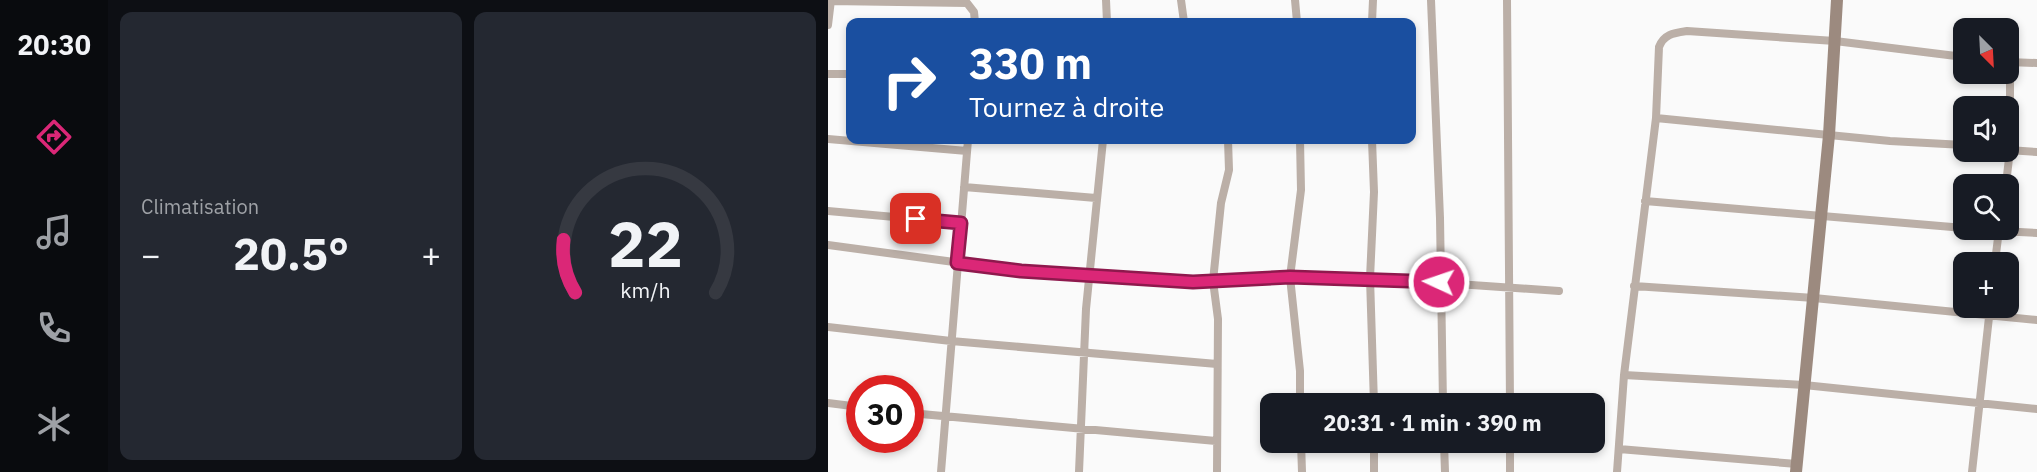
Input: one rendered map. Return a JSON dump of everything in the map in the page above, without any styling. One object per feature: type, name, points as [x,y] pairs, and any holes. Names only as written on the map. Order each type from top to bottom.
[{"type":"street","points":[[828,25],[830,0],[967,3],[974,12],[975,18]]},
{"type":"street","points":[[1107,0],[1107,18]]},
{"type":"street","points":[[1181,0],[1183,18]]},
{"type":"street","points":[[1295,0],[1297,18]]},
{"type":"street","points":[[1372,18],[1373,0]]},
{"type":"street","points":[[1431,0],[1440,218],[1439,282],[1443,393]]},
{"type":"street","points":[[1507,0],[1510,393]]},
{"type":"street","points":[[1619,449],[1796,468],[1829,135],[1838,0]]},
{"type":"street","points":[[1617,472],[1624,375],[1656,118],[1659,47],[1666,36],[1687,31],[1835,41],[1953,56]]},
{"type":"street","points":[[2019,62],[2037,63]]},
{"type":"street","points":[[828,74],[846,74]]},
{"type":"street","points":[[1656,118],[1953,144]]},
{"type":"street","points":[[828,139],[846,141]]},
{"type":"street","points":[[886,144],[967,151]]},
{"type":"street","points":[[941,472],[968,144]]},
{"type":"street","points":[[1079,472],[1090,275],[1103,144]]},
{"type":"street","points":[[1217,472],[1218,319],[1213,281],[1221,203],[1229,170],[1228,144]]},
{"type":"street","points":[[1300,144],[1301,190],[1290,277],[1300,371],[1300,393]]},
{"type":"street","points":[[1372,144],[1374,192],[1370,278],[1374,393]]},
{"type":"street","points":[[2019,151],[2037,152]]},
{"type":"street","points":[[964,187],[1096,198]]},
{"type":"street","points":[[1645,201],[1821,214],[1953,227]]},
{"type":"street","points":[[828,211],[961,223]]},
{"type":"street","points":[[2019,232],[2037,233]]},
{"type":"street","points":[[828,245],[957,263],[1193,282],[1290,277],[1370,278],[1559,291]]},
{"type":"street","points":[[1634,286],[1953,308]]},
{"type":"street","points":[[2019,317],[2037,320]]},
{"type":"street","points":[[1972,472],[1989,318]]},
{"type":"street","points":[[828,327],[951,341],[1217,364]]},
{"type":"street","points":[[1624,375],[1804,386],[2037,408]]},
{"type":"street","points":[[828,403],[846,405]]},
{"type":"street","points":[[924,415],[1216,441]]},
{"type":"street","points":[[1301,453],[1302,472]]},
{"type":"street","points":[[1374,453],[1374,472]]},
{"type":"street","points":[[1444,453],[1444,472]]},
{"type":"street","points":[[1510,453],[1510,472]]},
{"type":"route","points":[[916,219],[961,223],[957,263],[1021,271],[1193,282],[1290,277],[1439,282]]}]
